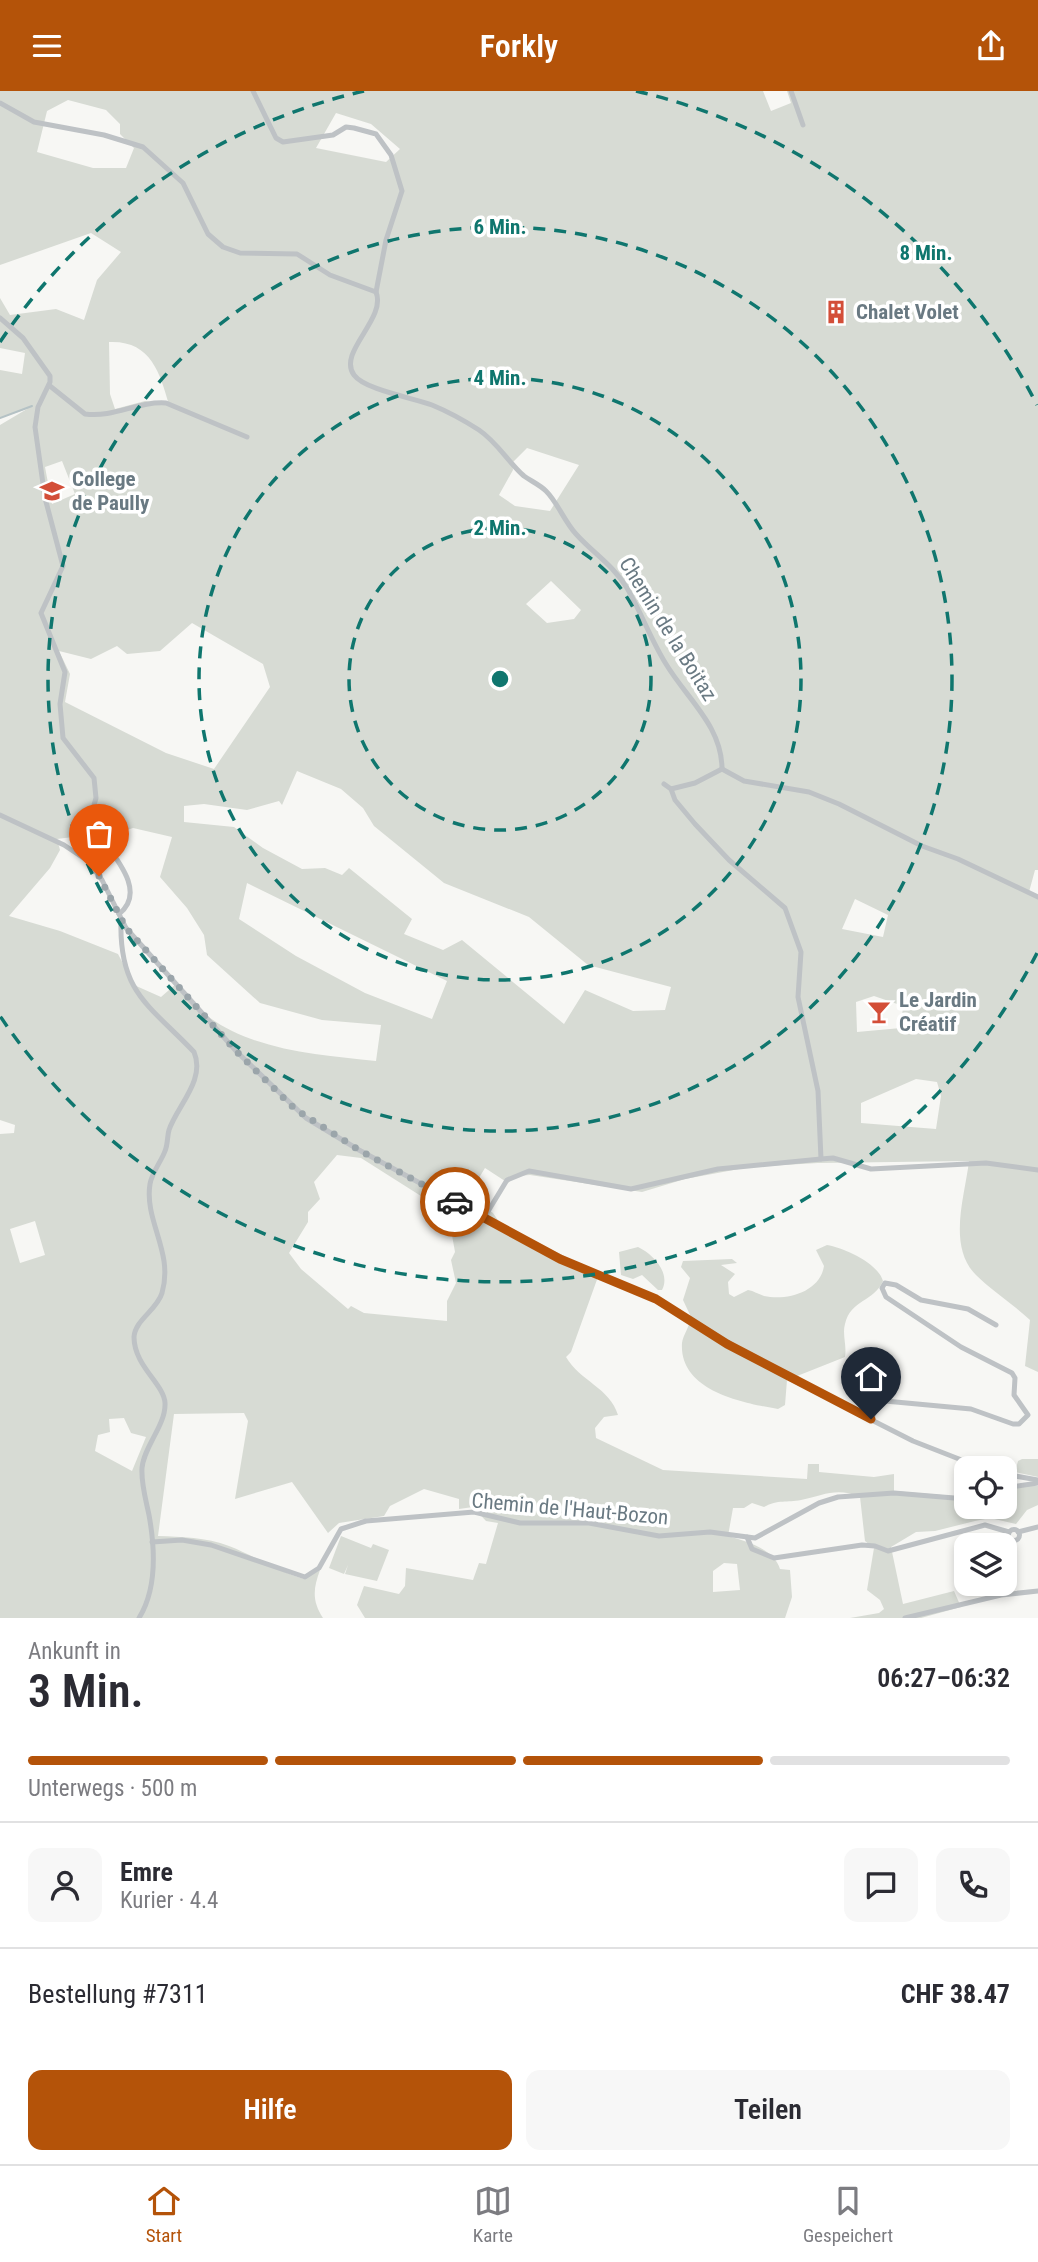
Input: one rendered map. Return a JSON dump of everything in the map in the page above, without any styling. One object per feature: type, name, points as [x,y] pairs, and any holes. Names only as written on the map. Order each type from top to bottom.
[{"type":"street","points":[[0,103],[34,123],[104,135],[143,147],[183,183],[208,234],[223,247],[240,253],[297,254],[330,275],[376,292],[386,240],[402,191],[391,155],[376,134],[360,128],[346,127],[333,135],[283,142],[276,138],[253,91]]},
{"type":"street","points":[[790,91],[803,125]]},
{"type":"street","name":"Chemin de la Boitaz","points":[[376,292],[377,303],[372,319],[352,354],[350,367],[353,374],[366,384],[434,406],[484,433],[524,476],[544,489],[577,535],[615,570],[628,589],[666,664],[708,721],[722,753],[722,769]]},
{"type":"street","points":[[0,318],[23,338],[50,376],[50,386],[38,407],[35,427],[45,498],[63,566],[41,613],[65,672],[61,729],[74,754],[92,772],[96,798],[90,819],[128,882],[127,903],[120,916],[121,951],[132,986],[194,1052],[197,1066],[183,1107],[169,1130],[165,1152],[149,1186],[166,1261],[165,1278],[158,1304],[140,1324],[134,1338],[142,1367],[161,1393],[165,1405],[142,1469],[152,1542],[151,1589],[139,1618]]},
{"type":"street","points":[[50,386],[85,414],[114,413],[138,405],[166,403],[247,437]]},
{"type":"street","points":[[671,789],[695,783],[722,769],[744,782],[808,792],[1038,897]]},
{"type":"street","points":[[664,784],[671,789],[695,824],[742,872],[785,908],[801,952],[798,997],[818,1091],[821,1159]]},
{"type":"street","points":[[0,815],[64,845],[89,862],[126,928],[237,1052],[306,1118],[560,1259],[666,1304],[727,1344],[954,1459]]},
{"type":"street","points":[[89,862],[102,855],[107,846]]},
{"type":"street","points":[[484,1218],[507,1180],[529,1171],[631,1189],[718,1169],[833,1158],[870,1169],[961,1163],[1038,1170]]},
{"type":"street","points":[[871,1419],[876,1409],[885,1401],[971,1409],[1019,1425],[1028,1415],[1014,1395],[1015,1378],[1012,1373],[961,1347],[887,1297],[882,1288],[885,1283],[896,1285],[921,1300],[968,1309],[996,1325]]},
{"type":"street","points":[[1017,1477],[1038,1482]]},
{"type":"street","points":[[1017,1486],[1038,1482]]},
{"type":"street","name":"Chemin de l'Haut-Bozon","points":[[152,1542],[182,1540],[211,1545],[305,1577],[319,1568],[341,1529],[366,1521],[474,1512],[520,1523],[589,1523],[659,1536],[710,1532],[747,1537],[763,1536],[804,1511],[838,1497],[894,1493],[954,1498]]},
{"type":"street","points":[[747,1537],[752,1549],[774,1558],[862,1545],[888,1551],[985,1525],[1009,1532],[1038,1527]]},
{"type":"street","points":[[1009,1532],[1009,1539],[1013,1541],[1018,1539],[1018,1532]]},
{"type":"street","points":[[905,1618],[1001,1595],[1038,1591]]},
{"type":"shaded area","points":[[0,91],[763,91],[771,111],[791,103],[787,91],[1038,91],[1038,870],[1035,870],[1029,892],[1038,896],[1038,1372],[1025,1366],[1030,1320],[976,1275],[962,1250],[960,1220],[969,1161],[818,1163],[750,1167],[685,1179],[642,1192],[530,1175],[516,1176],[508,1183],[485,1168],[468,1196],[493,1213],[500,1223],[599,1274],[571,1352],[566,1357],[602,1391],[618,1415],[604,1417],[595,1428],[596,1438],[663,1470],[807,1479],[808,1464],[819,1464],[819,1472],[874,1477],[894,1474],[894,1491],[954,1496],[954,1519],[985,1519],[935,1531],[916,1532],[891,1547],[903,1604],[954,1591],[961,1607],[921,1618],[850,1618],[879,1613],[884,1609],[880,1600],[867,1590],[874,1548],[865,1541],[860,1497],[837,1492],[764,1507],[752,1503],[744,1508],[733,1508],[728,1536],[766,1551],[780,1569],[790,1570],[792,1597],[785,1618],[365,1618],[357,1605],[364,1586],[399,1594],[405,1586],[406,1568],[473,1580],[479,1563],[486,1564],[498,1523],[486,1521],[473,1507],[459,1509],[459,1499],[424,1489],[390,1506],[384,1516],[339,1523],[328,1533],[292,1482],[235,1499],[248,1421],[244,1413],[174,1414],[158,1536],[220,1543],[304,1579],[320,1570],[315,1595],[323,1618],[0,1618],[0,1134],[14,1133],[15,1125],[0,1120],[0,425],[27,409],[0,418],[0,370],[22,374],[25,353],[0,348],[0,298],[10,315],[56,309],[84,320],[97,280],[121,252],[91,233],[0,265]],"holes":[[[68,100],[106,110],[120,124],[120,134],[134,148],[126,168],[93,168],[37,152],[47,111]],[[336,113],[371,124],[400,149],[386,162],[316,148]],[[109,342],[134,346],[144,352],[157,370],[169,405],[145,401],[115,409],[110,394]],[[527,448],[579,465],[550,511],[515,506],[499,495],[513,470],[512,463]],[[62,461],[75,494],[52,504],[45,467]],[[551,581],[581,610],[574,619],[547,623],[526,604]],[[192,623],[263,664],[270,687],[214,769],[166,753],[65,702],[70,674],[59,651],[91,659],[117,646],[127,654],[160,651]],[[297,771],[341,789],[363,808],[374,826],[444,883],[529,917],[588,965],[671,987],[665,1010],[633,1011],[585,990],[564,1024],[462,940],[443,950],[404,934],[412,919],[349,868],[342,875],[325,868],[302,869],[263,848],[234,827],[184,822],[184,806],[204,804],[247,810],[279,801],[282,805]],[[103,826],[121,832],[133,828],[172,837],[160,877],[187,908],[204,935],[207,955],[260,1003],[322,1020],[381,1025],[376,1061],[290,1050],[248,1038],[210,1018],[177,983],[161,997],[134,985],[118,954],[60,931],[9,916],[50,868],[60,850],[57,839],[89,835]],[[247,883],[447,981],[432,1019],[365,993],[296,956],[239,919]],[[855,899],[888,915],[883,937],[842,929]],[[874,996],[903,1006],[901,1028],[857,1032],[856,1002]],[[916,1079],[937,1082],[941,1096],[936,1129],[861,1123],[861,1103]],[[337,1155],[361,1158],[462,1222],[450,1224],[455,1252],[451,1260],[456,1283],[447,1301],[447,1321],[364,1313],[351,1306],[348,1309],[301,1269],[289,1253],[308,1222],[308,1212],[320,1199],[314,1182]],[[35,1221],[45,1255],[20,1263],[10,1229]],[[124,1418],[131,1433],[146,1437],[132,1471],[95,1451],[98,1435],[110,1432],[109,1419]],[[724,1563],[737,1564],[740,1590],[713,1592],[713,1571]]]},
{"type":"shaded area","points":[[827,1245],[868,1262],[883,1281],[874,1293],[857,1305],[848,1316],[844,1328],[845,1357],[787,1380],[785,1405],[778,1409],[748,1403],[716,1392],[691,1373],[684,1359],[682,1343],[691,1317],[683,1300],[690,1278],[681,1267],[683,1261],[732,1259],[737,1263],[721,1265],[735,1274],[728,1282],[729,1294],[734,1297],[748,1290],[764,1296],[792,1296],[809,1288],[821,1275],[824,1266],[816,1250]]},
{"type":"shaded area","points":[[638,1247],[659,1265],[664,1277],[662,1290],[658,1290],[642,1275],[633,1279],[621,1275],[619,1252]]},
{"type":"shaded area","points":[[1038,1459],[1038,1477],[1017,1472],[1018,1461]]},
{"type":"shaded area","points":[[1017,1484],[1038,1486],[1038,1505],[1027,1510],[1016,1524],[994,1519],[1017,1519]]},
{"type":"shaded area","points":[[341,1536],[371,1548],[373,1544],[389,1550],[377,1581],[345,1574],[348,1565],[344,1574],[329,1568]]},
{"type":"waterway","points":[[0,418],[32,406]]},
{"type":"way so far","points":[[99,876],[126,928],[237,1052],[295,1109],[359,1150],[455,1202]]},
{"type":"place","name":"Chalet Volet","points":[[836,312]]},
{"type":"place","name":"College de Paully","points":[[52,491]]},
{"type":"place","name":"Le Jardin Créatif","points":[[879,1012]]},
{"type":"route","points":[[455,1202],[560,1259],[656,1299],[727,1344],[871,1419]]}]
